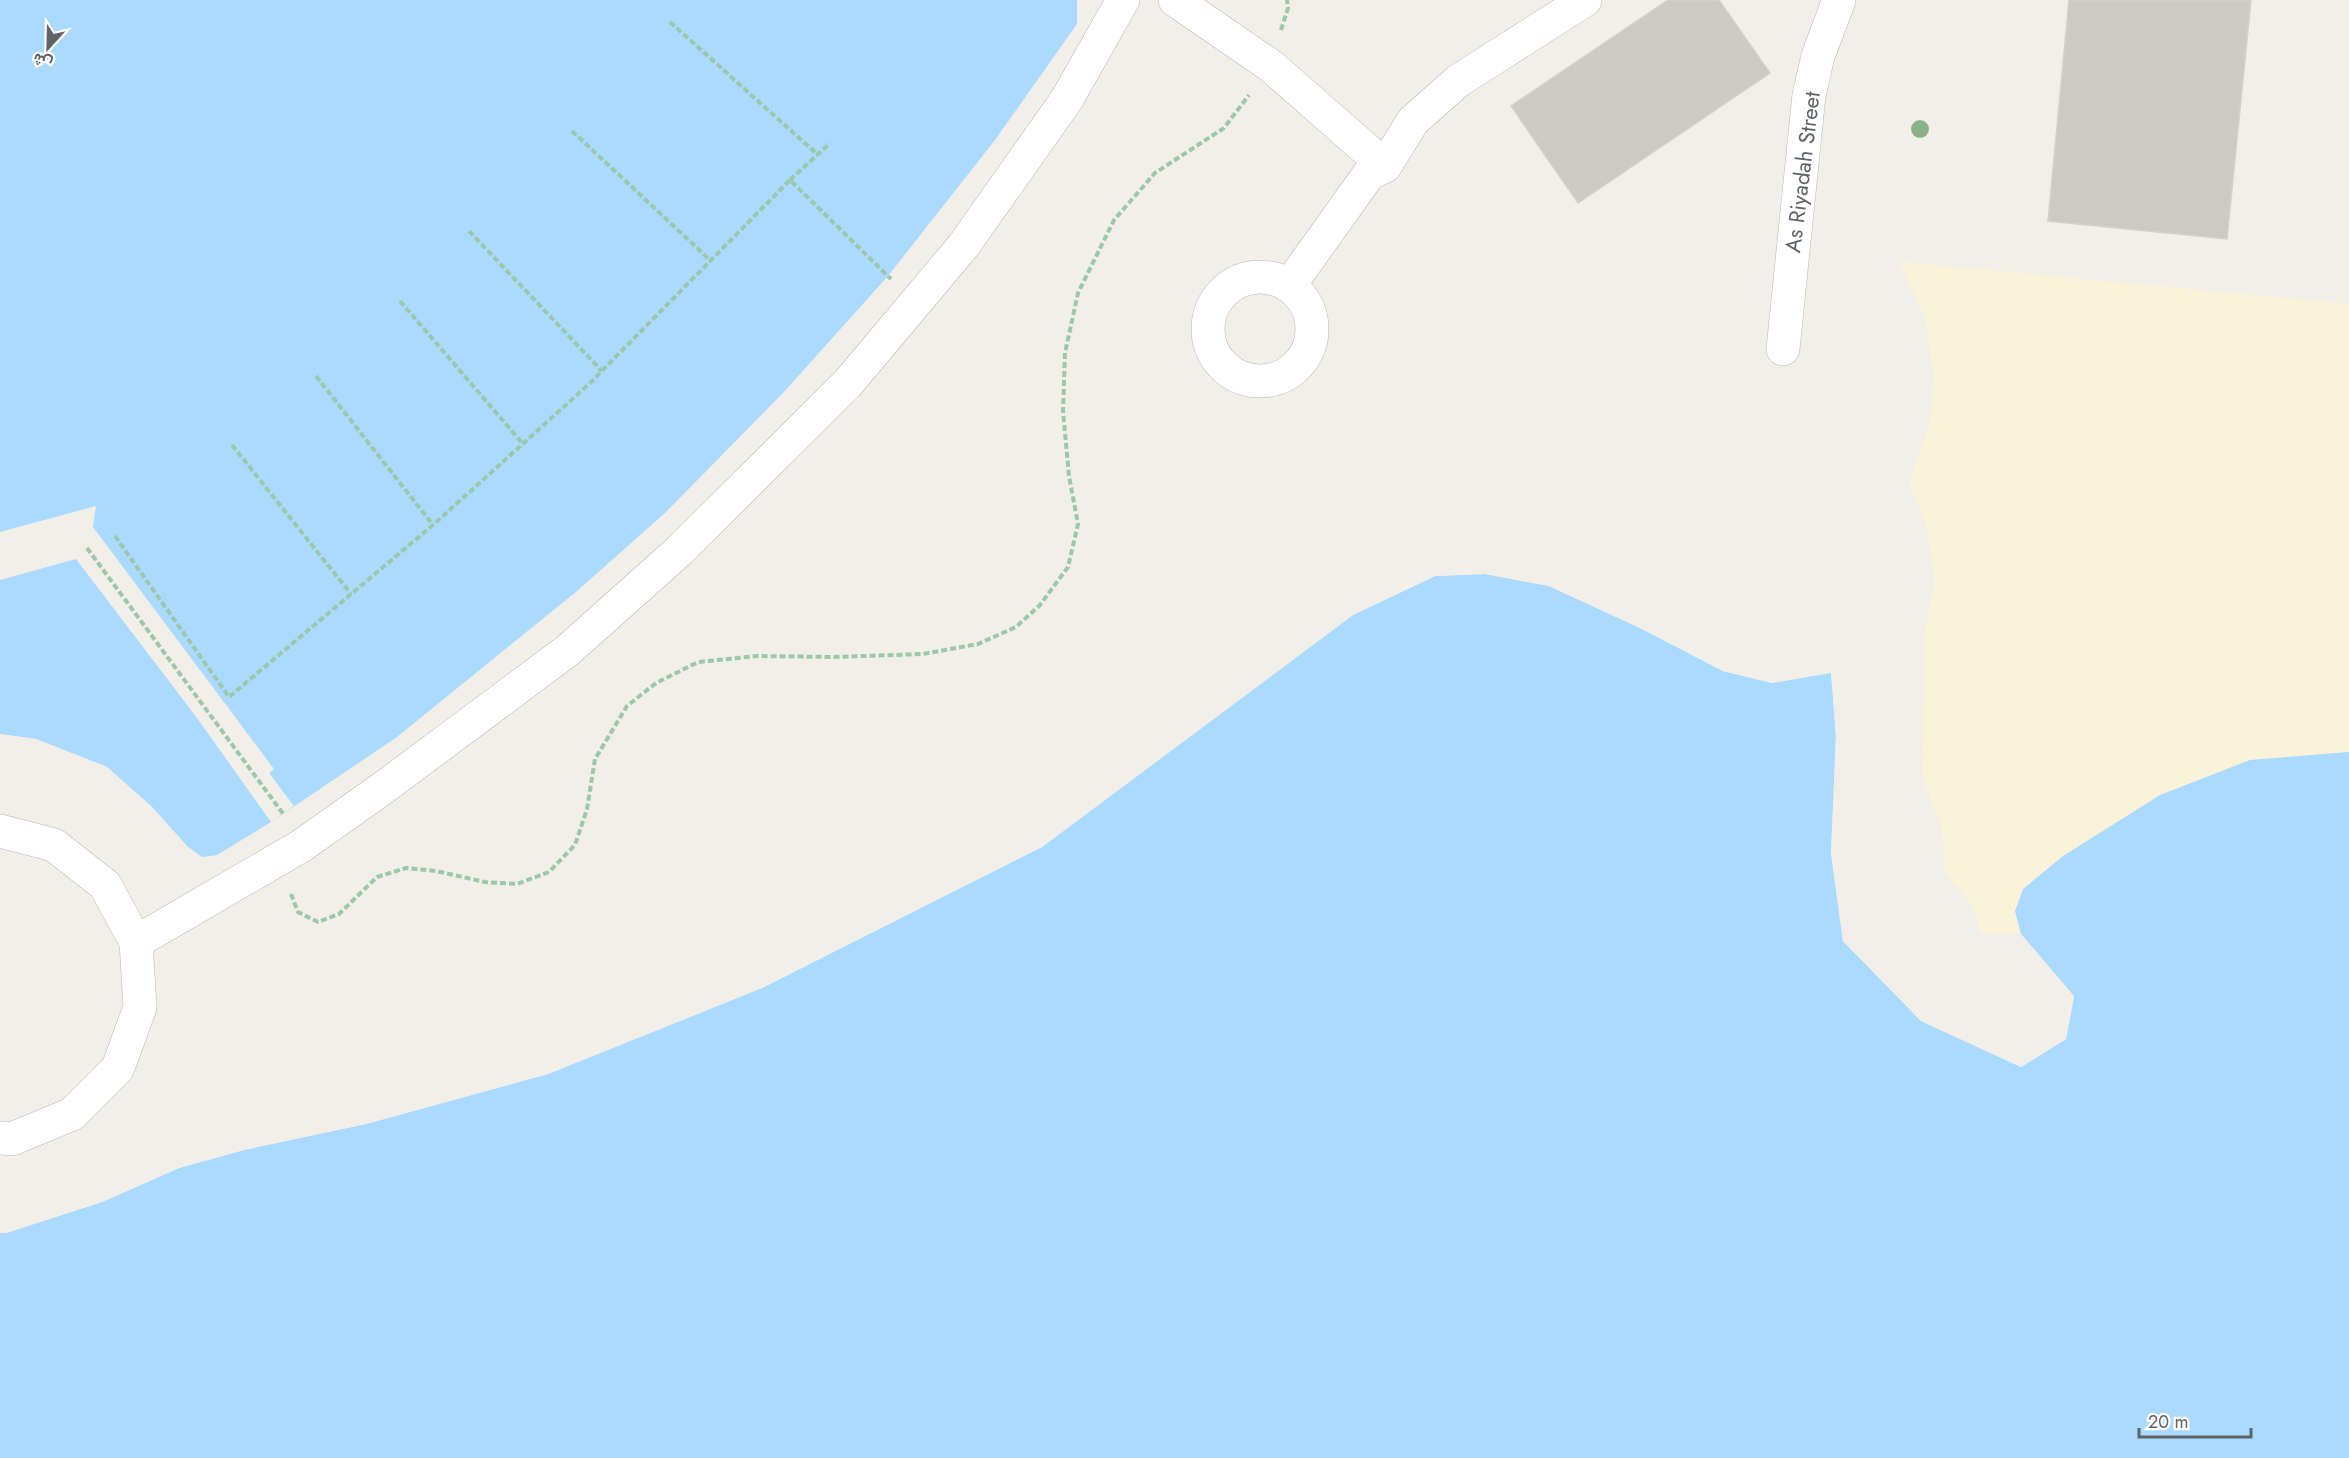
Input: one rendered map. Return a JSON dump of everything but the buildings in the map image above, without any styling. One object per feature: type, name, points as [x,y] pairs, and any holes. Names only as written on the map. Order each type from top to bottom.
[{"type":"street","points":[[136,942],[289,853],[567,651],[679,551],[848,383],[964,245],[1067,99],[1124,0]]},
{"type":"street","points":[[1175,0],[1271,66],[1385,166]]},
{"type":"street","points":[[1289,286],[1369,174],[1385,166],[1413,121],[1458,81],[1585,0]]},
{"type":"street","name":"As Riyadah Street","points":[[1783,349],[1809,95],[1818,56],[1839,0]]},
{"type":"street","points":[[0,831],[54,845],[105,885],[136,942],[140,1007],[118,1068],[72,1114],[12,1138],[0,1138]]},
{"type":"path","points":[[87,548],[283,813],[298,912],[318,922],[339,914],[377,877],[406,868],[436,871],[485,882],[517,884],[549,872],[575,845],[587,809],[595,759],[627,706],[656,683],[698,662],[757,656],[833,657],[923,654],[978,644],[1016,627],[1040,605],[1068,567],[1078,524],[1069,476],[1063,411],[1065,353],[1078,293],[1114,220],[1155,173],[1224,128],[1271,66],[1288,8],[1287,0]]},
{"type":"path","points":[[670,22],[819,155]]},
{"type":"path","points":[[572,131],[711,261]]},
{"type":"path","points":[[115,537],[229,697],[432,525],[523,444],[602,371],[830,142]]},
{"type":"path","points":[[790,180],[888,276]]},
{"type":"path","points":[[469,231],[602,371]]},
{"type":"path","points":[[400,301],[523,444]]},
{"type":"path","points":[[316,376],[432,525]]},
{"type":"path","points":[[232,445],[351,594]]},
{"type":"sand","points":[[1900,262],[2349,304],[2349,752],[2250,760],[2015,911],[2021,934],[1981,933],[1974,907],[1945,873],[1942,827],[1923,779],[1924,634],[1935,584],[1927,527],[1909,483],[1930,424],[1934,376],[1925,317]]},
{"type":"water","points":[[0,0],[1077,0],[1077,24],[995,140],[888,276],[783,393],[665,513],[577,591],[397,737],[271,822],[217,855],[202,857],[187,846],[152,807],[107,767],[36,739],[0,734]]},
{"type":"water","points":[[1485,574],[1549,586],[1640,628],[1723,671],[1772,683],[1831,672],[1836,736],[1831,853],[1843,941],[1921,1021],[2021,1067],[2066,1039],[2074,997],[2021,934],[2015,911],[2023,889],[2063,856],[2160,795],[2250,760],[2349,752],[2349,1458],[0,1458],[0,1233],[102,1202],[179,1168],[244,1150],[366,1124],[548,1074],[762,988],[1042,847],[1353,615],[1435,576]]},
{"type":"pier","points":[[96,506],[93,527],[274,769],[269,773],[294,806],[271,822],[197,718],[76,559],[0,580],[0,532]]},
{"type":"pier","points":[[1486,572],[1550,583],[1724,668],[1772,680],[1833,670],[1839,736],[1834,853],[1845,940],[1923,1019],[2021,1063],[2064,1037],[2071,997],[2018,934],[2021,934],[2074,996],[2066,1039],[2021,1067],[1921,1021],[1843,941],[1831,853],[1836,736],[1831,673],[1772,683],[1723,671],[1640,628],[1549,586],[1485,574],[1435,576],[1353,615],[1042,847],[762,988],[548,1074],[366,1124],[244,1150],[179,1168],[102,1202],[0,1233],[0,1230],[101,1199],[178,1165],[244,1147],[365,1121],[547,1071],[761,985],[1040,844],[1351,613],[1434,573]]},
{"type":"pier","points":[[0,734],[36,739],[107,767],[152,807],[187,846],[184,848],[149,809],[105,770],[35,742],[0,737]]}]
